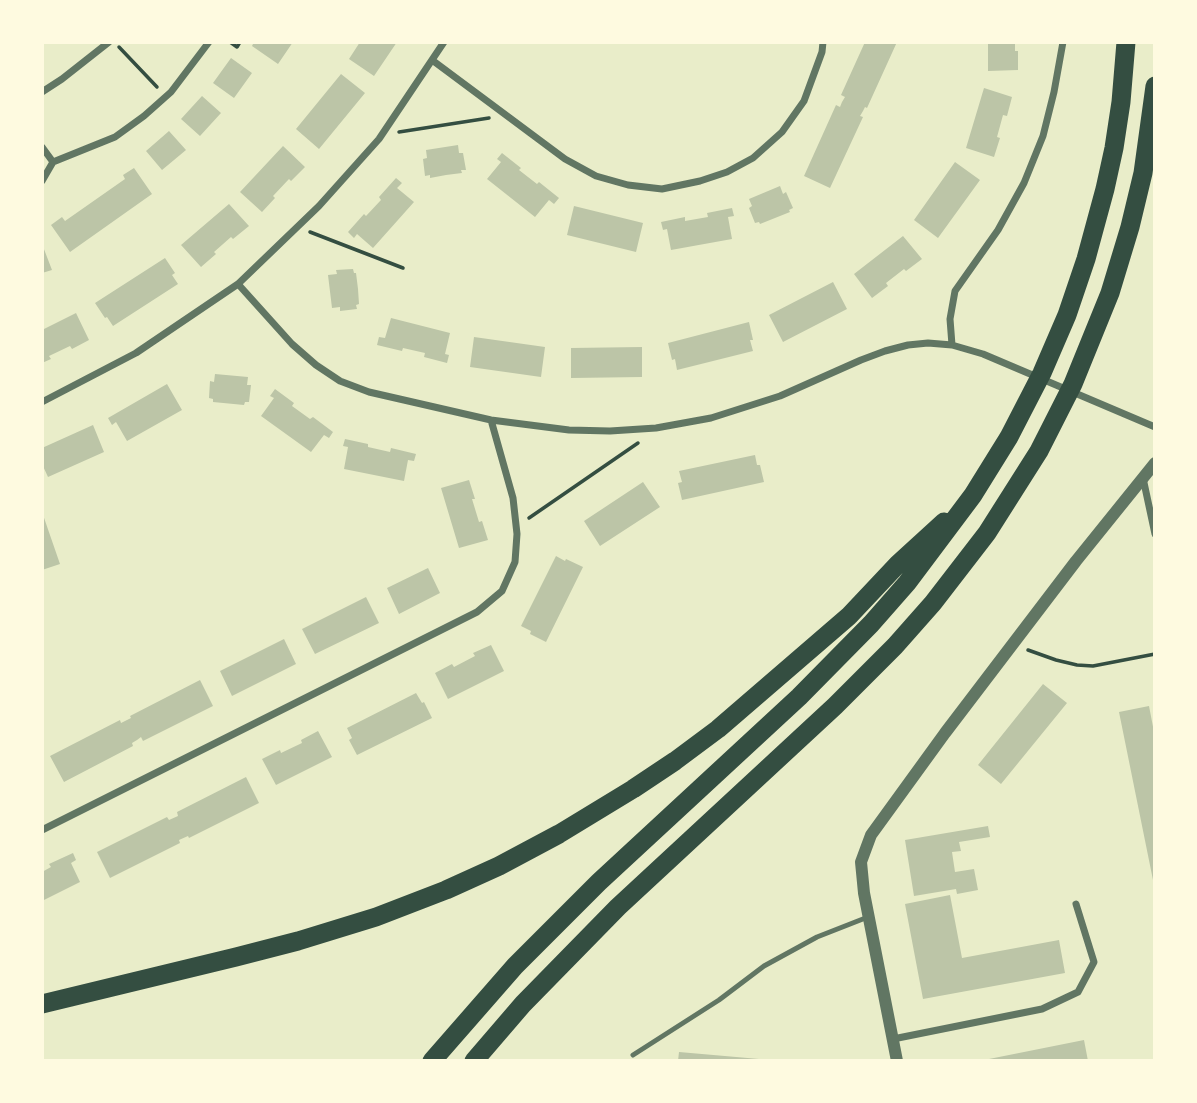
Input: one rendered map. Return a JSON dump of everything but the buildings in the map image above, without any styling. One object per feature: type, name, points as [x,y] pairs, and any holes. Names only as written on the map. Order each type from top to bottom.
[{"type":"highway","points":[[432,1061],[516,966],[599,882],[799,697],[871,624],[908,583],[973,495],[1009,437],[1042,373],[1067,315],[1086,259],[1105,190],[1121,102],[1126,42]]},
{"type":"highway","points":[[474,1061],[523,1004],[618,907],[835,706],[895,646],[933,603],[980,542],[1038,451],[1073,384],[1102,315],[1120,262],[1143,173],[1155,86]]},
{"type":"highway","points":[[42,1004],[298,941],[376,917],[499,866],[559,834],[676,761],[718,729],[849,616],[898,564],[973,495]]},
{"type":"street","points":[[42,92],[109,42]]},
{"type":"street","points":[[42,181],[53,162],[116,137],[144,116],[165,97],[209,42]]},
{"type":"street","points":[[42,402],[136,353],[238,284],[319,206],[382,135],[444,42]]},
{"type":"street","points":[[432,60],[565,159],[596,176],[628,185],[662,189],[726,172],[753,158],[782,132],[804,101],[822,52],[823,42]]},
{"type":"street","points":[[952,345],[950,319],[955,291],[998,230],[1024,183],[1043,136],[1063,42]]},
{"type":"street","points":[[42,147],[53,162]]},
{"type":"street","points":[[238,284],[292,344],[340,381],[369,392],[491,420],[569,430],[610,431],[661,427],[711,418],[780,396],[885,351],[928,343],[952,345],[984,354],[1155,427]]},
{"type":"street","points":[[42,830],[477,612],[502,591],[515,562],[517,534],[513,498],[491,420]]},
{"type":"street","points":[[897,1061],[868,917],[861,862],[871,835],[1012,644],[1155,463]]},
{"type":"street","points":[[1143,478],[1155,534]]},
{"type":"street","points":[[893,1039],[1042,1009],[1078,992],[1094,962],[1076,904]]},
{"type":"lane","points":[[633,1055],[719,1000],[764,966],[817,936],[868,917]]},
{"type":"path","points":[[115,42],[165,97]]},
{"type":"path","points":[[230,42],[237,47],[240,42]]},
{"type":"path","points":[[382,135],[508,116]]},
{"type":"path","points":[[297,227],[402,268]]},
{"type":"path","points":[[516,528],[661,427]]},
{"type":"path","points":[[1012,644],[1077,665],[1093,666],[1155,654]]}]
